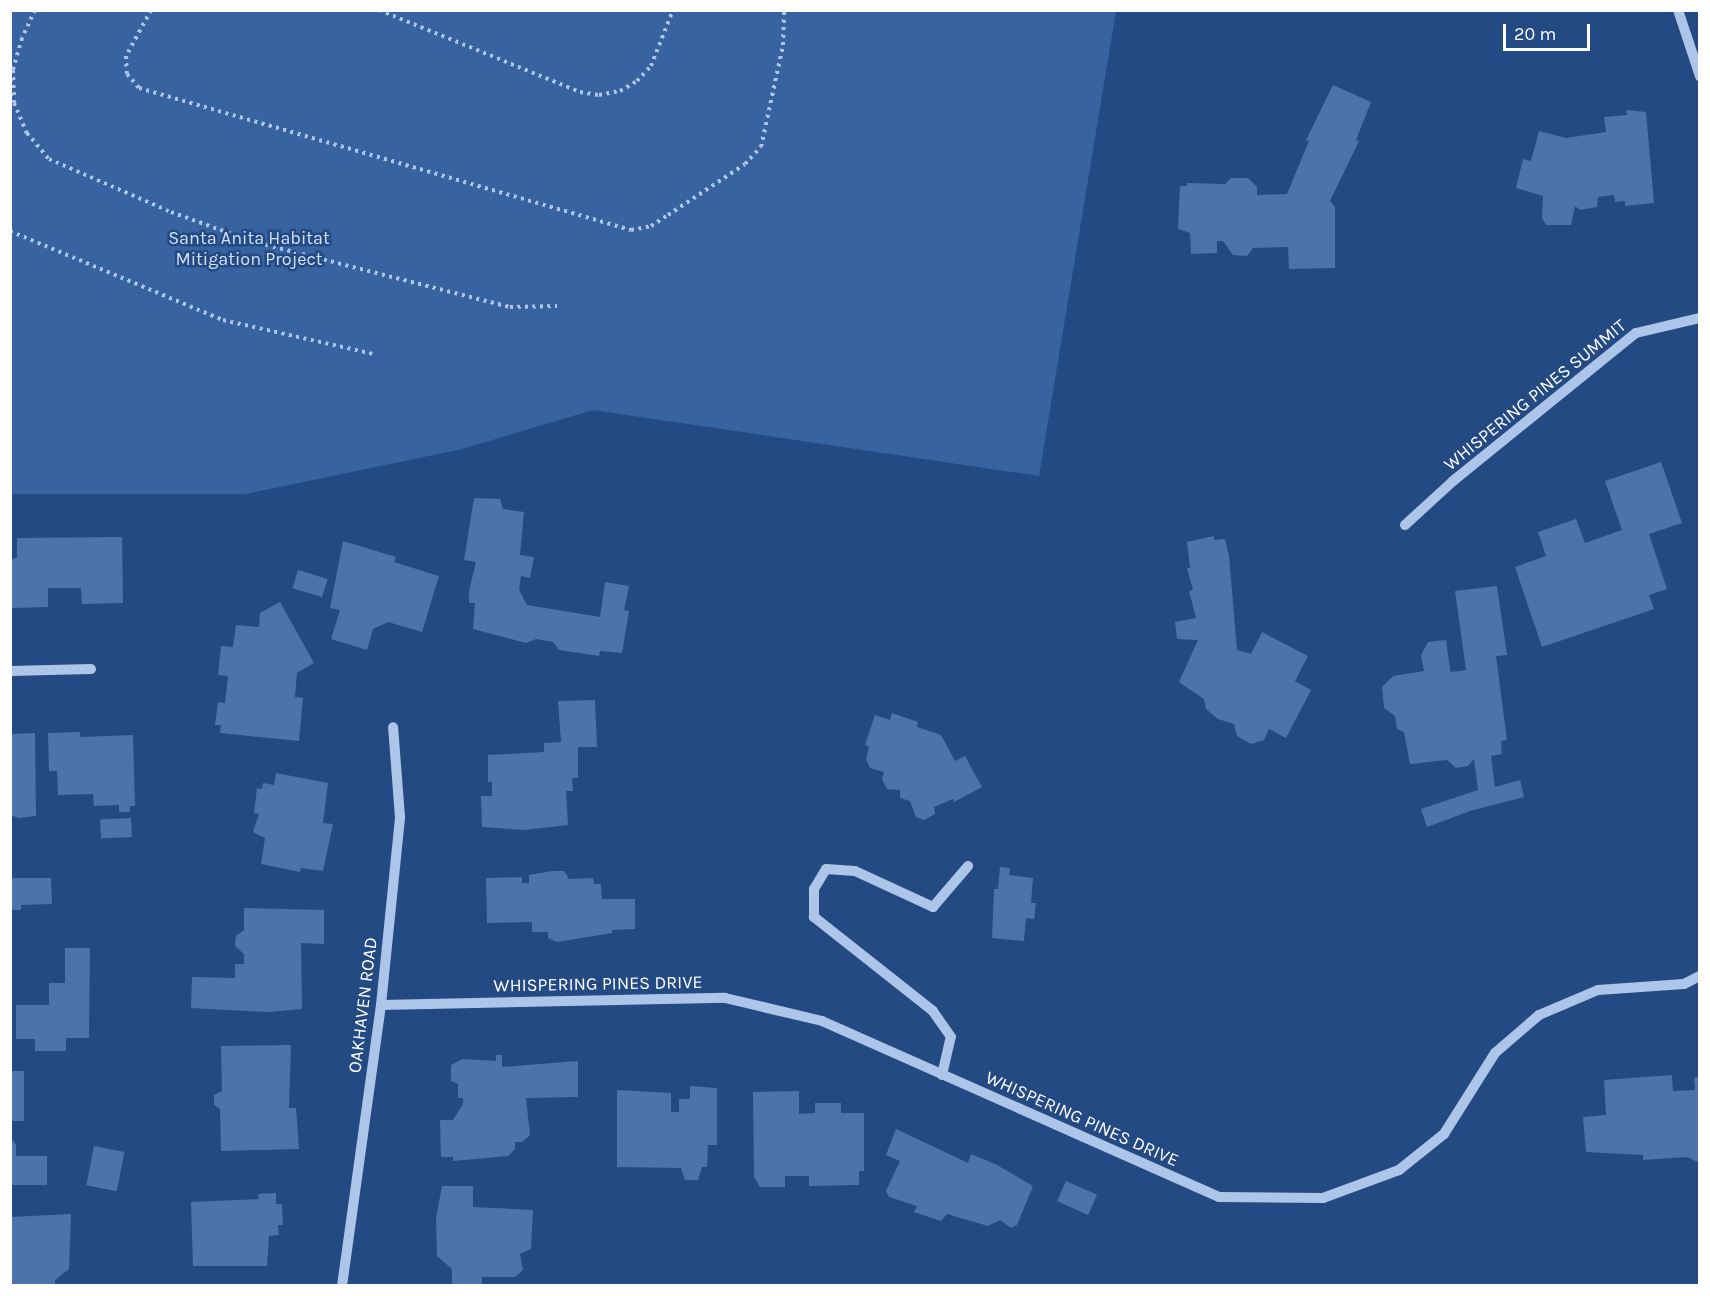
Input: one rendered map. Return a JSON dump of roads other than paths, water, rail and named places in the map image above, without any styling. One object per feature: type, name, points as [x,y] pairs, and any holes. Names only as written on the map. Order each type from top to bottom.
[{"type":"street","points":[[1678,10],[1700,76]]},
{"type":"street","name":"WHISPERING PINES SUMMIT","points":[[1405,525],[1453,481],[1636,333],[1700,318]]},
{"type":"street","points":[[10,671],[92,669]]},
{"type":"street","name":"OAKHAVEN ROAD","points":[[342,1286],[381,1005],[400,817],[393,726]]},
{"type":"street","points":[[942,1075],[951,1037],[933,1011],[814,917],[814,889],[826,869],[855,871],[933,907],[968,866]]},
{"type":"street","name":"WHISPERING PINES DRIVE","points":[[381,1005],[725,998],[822,1021],[1219,1197],[1323,1198],[1399,1170],[1444,1134],[1496,1053],[1539,1015],[1598,990],[1684,984],[1700,976]]},
{"type":"park label","name":"Santa Anita Habitat Mitigation Project","points":[[249,249]]}]
